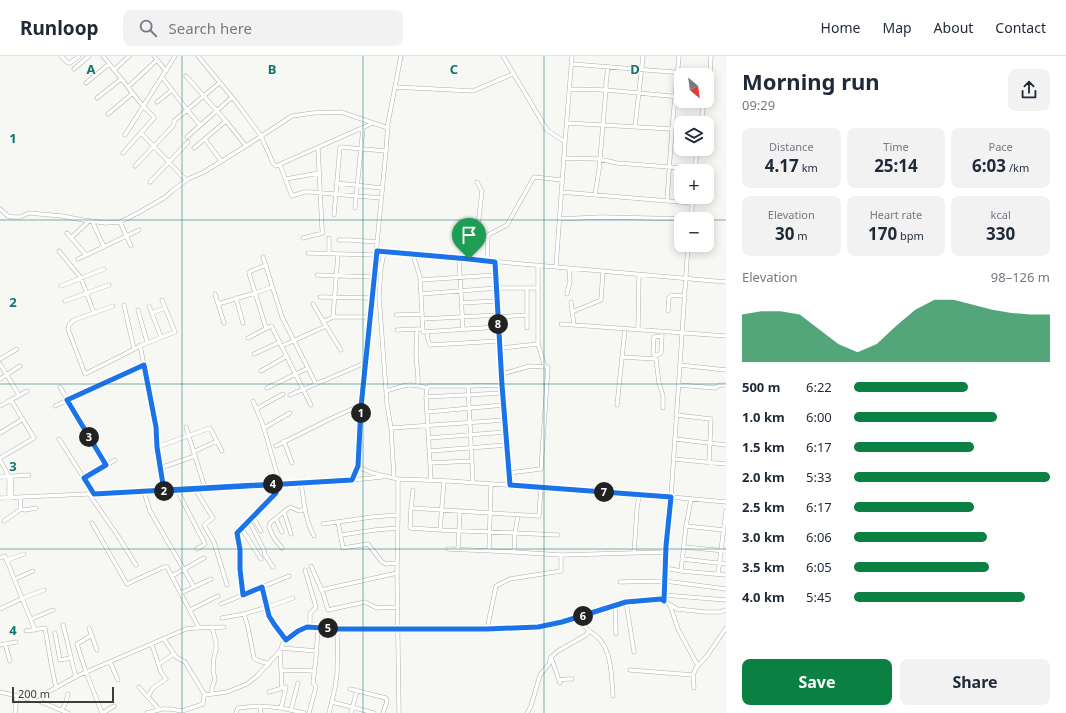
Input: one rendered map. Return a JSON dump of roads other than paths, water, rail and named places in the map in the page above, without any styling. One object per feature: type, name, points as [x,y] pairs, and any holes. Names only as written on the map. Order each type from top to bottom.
[{"type":"street","points":[[61,56],[68,63],[70,63],[79,56]]},
{"type":"street","points":[[74,69],[89,56]]},
{"type":"street","points":[[103,56],[154,118],[123,153]]},
{"type":"street","points":[[114,70],[129,56]]},
{"type":"street","points":[[154,56],[166,71]]},
{"type":"street","points":[[124,135],[175,56]]},
{"type":"street","points":[[198,56],[236,102],[261,136],[274,165],[276,166],[373,123]]},
{"type":"street","points":[[352,480],[358,466],[361,406],[388,128],[401,56]]},
{"type":"street","points":[[503,56],[547,130],[565,142]]},
{"type":"street","points":[[556,267],[572,56]]},
{"type":"street","points":[[635,127],[643,56]]},
{"type":"street","points":[[678,68],[679,56]]},
{"type":"street","points":[[710,68],[711,56]]},
{"type":"street","points":[[128,87],[157,60]]},
{"type":"street","points":[[86,84],[109,64]]},
{"type":"street","points":[[572,64],[674,73]]},
{"type":"street","points":[[595,195],[608,66]]},
{"type":"street","points":[[395,87],[474,91],[513,74]]},
{"type":"street","points":[[186,76],[246,146]]},
{"type":"street","points":[[162,78],[200,125]]},
{"type":"street","points":[[97,98],[121,79]]},
{"type":"street","points":[[135,166],[172,127],[174,121],[188,111],[218,84]]},
{"type":"street","points":[[570,89],[606,90],[674,96]]},
{"type":"street","points":[[157,102],[172,90]]},
{"type":"street","points":[[108,114],[133,93]]},
{"type":"street","points":[[187,137],[230,99]]},
{"type":"street","points":[[667,201],[674,107]]},
{"type":"street","points":[[0,209],[8,216],[13,218],[29,213],[62,216],[105,223],[120,222],[164,198],[186,180],[204,172],[292,116],[313,112],[341,112],[388,128]]},
{"type":"street","points":[[194,148],[226,122]]},
{"type":"street","points":[[567,123],[672,129]]},
{"type":"street","points":[[355,208],[363,128]]},
{"type":"street","points":[[141,132],[186,180]]},
{"type":"street","points":[[205,139],[221,161]]},
{"type":"street","points":[[150,182],[188,142]]},
{"type":"street","points":[[334,215],[340,147],[386,151]]},
{"type":"street","points":[[303,238],[323,233],[318,148]]},
{"type":"street","points":[[564,158],[599,159],[674,167]]},
{"type":"street","points":[[280,165],[292,196],[304,192],[381,198]]},
{"type":"street","points":[[286,179],[319,173]]},
{"type":"street","points":[[487,261],[488,236],[507,225],[534,177],[562,180]]},
{"type":"street","points":[[469,259],[473,234],[477,235],[482,191],[478,182]]},
{"type":"street","points":[[336,184],[382,188]]},
{"type":"street","points":[[561,192],[674,202]]},
{"type":"street","points":[[559,219],[601,217],[674,219]]},
{"type":"street","points":[[72,237],[90,221]]},
{"type":"street","points":[[90,221],[104,247]]},
{"type":"street","points":[[120,222],[131,246]]},
{"type":"street","points":[[78,259],[139,230]]},
{"type":"street","points":[[67,233],[86,255]]},
{"type":"street","points":[[328,238],[329,254]]},
{"type":"street","points":[[339,240],[377,242]]},
{"type":"street","points":[[60,251],[81,278],[94,313]]},
{"type":"street","points":[[308,253],[338,254],[384,252],[413,254],[726,282]]},
{"type":"street","points":[[384,252],[381,268],[380,296],[386,391],[396,479],[398,515],[397,628],[399,713]]},
{"type":"street","points":[[664,601],[666,552],[687,252]]},
{"type":"street","points":[[333,317],[338,254]]},
{"type":"street","points":[[413,254],[420,280],[423,332],[498,327]]},
{"type":"street","points":[[263,257],[282,317],[316,384]]},
{"type":"street","points":[[459,258],[463,330]]},
{"type":"street","points":[[495,262],[498,327],[510,485]]},
{"type":"street","points":[[266,265],[249,273],[266,328]]},
{"type":"street","points":[[509,473],[540,469],[548,367],[545,367],[538,344],[538,265]]},
{"type":"street","points":[[567,294],[570,282],[569,268]]},
{"type":"street","points":[[61,286],[104,269]]},
{"type":"street","points":[[572,312],[601,300],[603,272]]},
{"type":"street","points":[[317,275],[374,277]]},
{"type":"street","points":[[420,280],[496,275]]},
{"type":"street","points":[[638,330],[639,275]]},
{"type":"street","points":[[65,301],[108,285]]},
{"type":"street","points":[[218,304],[272,287]]},
{"type":"street","points":[[421,294],[497,288],[538,288]]},
{"type":"street","points":[[527,288],[527,328]]},
{"type":"street","points":[[215,294],[224,323]]},
{"type":"street","points":[[668,311],[670,295],[684,296]]},
{"type":"street","points":[[320,297],[372,298]]},
{"type":"street","points":[[236,298],[244,323]]},
{"type":"street","points":[[113,306],[74,320],[68,327],[85,374],[147,342],[175,332],[162,300]]},
{"type":"street","points":[[461,303],[497,301]]},
{"type":"street","points":[[571,302],[574,325]]},
{"type":"street","points":[[313,304],[341,350]]},
{"type":"street","points":[[124,305],[134,349]]},
{"type":"street","points":[[149,306],[161,337]]},
{"type":"street","points":[[152,313],[165,308]]},
{"type":"street","points":[[138,310],[147,342]]},
{"type":"street","points":[[396,315],[422,314]]},
{"type":"street","points":[[422,319],[527,315]]},
{"type":"street","points":[[323,322],[333,317],[370,317]]},
{"type":"street","points":[[561,324],[726,336]]},
{"type":"street","points":[[282,346],[326,326]]},
{"type":"street","points":[[248,338],[266,328],[272,327],[311,405]]},
{"type":"street","points":[[417,329],[416,355],[418,385]]},
{"type":"street","points":[[397,330],[423,329]]},
{"type":"street","points":[[617,405],[625,329]]},
{"type":"street","points":[[622,357],[655,357],[661,353],[662,331]]},
{"type":"street","points":[[427,332],[430,345],[499,340]]},
{"type":"street","points":[[662,336],[655,336],[653,338],[653,350],[657,376],[663,396],[663,408]]},
{"type":"street","points":[[254,354],[280,342]]},
{"type":"street","points":[[500,348],[538,344]]},
{"type":"street","points":[[140,346],[156,427],[157,447],[164,491]]},
{"type":"street","points":[[0,359],[17,349]]},
{"type":"street","points":[[261,371],[287,356]]},
{"type":"street","points":[[290,395],[366,363]]},
{"type":"street","points":[[0,364],[19,395]]},
{"type":"street","points":[[55,406],[144,365]]},
{"type":"street","points":[[0,379],[20,366]]},
{"type":"street","points":[[502,374],[530,366],[545,367]]},
{"type":"street","points":[[680,366],[726,370]]},
{"type":"street","points":[[267,388],[308,368]]},
{"type":"street","points":[[386,391],[406,385],[418,385],[427,388],[430,386],[502,385]]},
{"type":"street","points":[[679,385],[715,388],[726,385]]},
{"type":"street","points":[[468,386],[473,482]]},
{"type":"street","points":[[60,387],[106,465]]},
{"type":"street","points":[[427,388],[426,397],[431,480]]},
{"type":"street","points":[[0,406],[26,391]]},
{"type":"street","points":[[426,397],[503,393]]},
{"type":"street","points":[[256,409],[283,394]]},
{"type":"street","points":[[11,400],[34,438],[0,459],[9,476],[11,498]]},
{"type":"street","points":[[243,595],[240,569],[240,550],[237,533],[276,493],[278,484],[264,428],[254,401]]},
{"type":"street","points":[[427,412],[504,405]]},
{"type":"street","points":[[276,446],[330,419],[361,406]]},
{"type":"street","points":[[264,428],[290,413]]},
{"type":"street","points":[[676,415],[711,419],[709,463]]},
{"type":"street","points":[[0,433],[23,419]]},
{"type":"street","points":[[391,428],[505,420]]},
{"type":"street","points":[[186,427],[205,488]]},
{"type":"street","points":[[157,447],[210,428],[222,451]]},
{"type":"street","points":[[429,438],[506,432]]},
{"type":"street","points":[[59,439],[94,494]]},
{"type":"street","points":[[675,439],[726,445]]},
{"type":"street","points":[[160,468],[194,454],[217,441]]},
{"type":"street","points":[[284,442],[292,463]]},
{"type":"street","points":[[429,451],[507,445]]},
{"type":"street","points":[[673,459],[726,464]]},
{"type":"street","points":[[84,478],[115,460]]},
{"type":"street","points":[[430,463],[472,461]]},
{"type":"street","points":[[358,466],[372,473],[396,479],[473,482],[726,502]]},
{"type":"street","points":[[0,477],[29,475]]},
{"type":"street","points":[[0,498],[164,491],[385,477]]},
{"type":"street","points":[[440,530],[444,481]]},
{"type":"street","points":[[301,483],[308,522],[314,536]]},
{"type":"street","points":[[489,551],[491,484]]},
{"type":"street","points":[[411,508],[539,516],[541,487]]},
{"type":"street","points":[[195,489],[213,518],[204,525],[214,542],[228,585]]},
{"type":"street","points":[[177,490],[205,544],[197,549]]},
{"type":"street","points":[[412,490],[410,528],[558,535]]},
{"type":"street","points":[[144,492],[150,511],[194,587]]},
{"type":"street","points":[[89,494],[136,565]]},
{"type":"street","points":[[634,553],[639,494]]},
{"type":"street","points":[[20,497],[21,509]]},
{"type":"street","points":[[681,571],[686,526],[691,499]]},
{"type":"street","points":[[282,548],[268,527],[270,523],[290,507],[299,511],[305,508]]},
{"type":"street","points":[[4,521],[21,509],[25,510],[36,508]]},
{"type":"street","points":[[458,549],[460,511]]},
{"type":"street","points":[[718,574],[726,511]]},
{"type":"street","points":[[284,512],[291,534]]},
{"type":"street","points":[[323,524],[398,515]]},
{"type":"street","points":[[514,552],[518,515]]},
{"type":"street","points":[[253,517],[261,531]]},
{"type":"street","points":[[276,519],[282,532]]},
{"type":"street","points":[[249,521],[264,550],[264,554],[273,567]]},
{"type":"street","points":[[338,522],[342,547],[344,549],[368,544],[382,562],[386,564],[397,563]]},
{"type":"street","points":[[92,523],[128,584],[164,566],[167,567],[199,628]]},
{"type":"street","points":[[686,526],[724,530]]},
{"type":"street","points":[[340,535],[398,528]]},
{"type":"street","points":[[242,529],[261,559]]},
{"type":"street","points":[[684,547],[726,551]]},
{"type":"street","points":[[448,549],[561,555],[666,552]]},
{"type":"street","points":[[7,560],[24,554]]},
{"type":"street","points":[[487,629],[496,586],[510,579],[561,571],[561,555]]},
{"type":"street","points":[[0,558],[5,556],[7,560],[35,630]]},
{"type":"street","points":[[172,576],[204,558]]},
{"type":"street","points":[[682,559],[726,564]]},
{"type":"street","points":[[311,566],[328,610],[365,602],[377,608],[397,607]]},
{"type":"street","points":[[665,568],[726,575]]},
{"type":"street","points":[[305,570],[316,607],[316,609],[310,614],[310,628]]},
{"type":"street","points":[[15,579],[33,571]]},
{"type":"street","points":[[321,590],[397,573]]},
{"type":"street","points":[[221,604],[289,576]]},
{"type":"street","points":[[181,594],[211,579]]},
{"type":"street","points":[[620,582],[665,582],[726,589]]},
{"type":"street","points":[[262,587],[269,616],[286,640]]},
{"type":"street","points":[[0,603],[1,609],[44,590]]},
{"type":"street","points":[[664,595],[726,600]]},
{"type":"street","points":[[190,610],[218,596]]},
{"type":"street","points":[[222,618],[244,614],[292,598]]},
{"type":"street","points":[[282,688],[281,650],[283,643],[298,631],[307,627],[338,629],[487,629],[538,627],[577,618],[626,602],[661,599],[677,609],[705,612],[720,612],[726,610]]},
{"type":"street","points":[[626,602],[634,652]]},
{"type":"street","points":[[615,605],[616,634]]},
{"type":"street","points":[[670,605],[678,629],[698,666]]},
{"type":"street","points":[[31,619],[53,610]]},
{"type":"street","points":[[244,614],[254,658],[269,664]]},
{"type":"street","points":[[577,618],[602,642],[606,649],[612,675],[613,696]]},
{"type":"street","points":[[62,625],[68,642],[70,658],[76,677]]},
{"type":"street","points":[[39,701],[43,696],[86,672],[152,645],[186,629],[224,627]]},
{"type":"street","points":[[26,631],[45,628],[56,688]]},
{"type":"street","points":[[89,628],[97,650]]},
{"type":"street","points":[[212,628],[216,642],[213,670],[215,680],[212,687],[212,693]]},
{"type":"street","points":[[309,713],[316,687],[313,683],[318,628]]},
{"type":"street","points":[[329,713],[337,674],[338,629]]},
{"type":"street","points":[[694,688],[693,675],[725,630]]},
{"type":"street","points":[[527,713],[531,706],[540,675],[549,664],[551,657],[558,651],[586,635],[589,631]]},
{"type":"street","points":[[55,633],[60,660],[70,658]]},
{"type":"street","points":[[92,635],[77,644],[86,672],[103,713],[114,706]]},
{"type":"street","points":[[147,713],[162,709],[171,709],[182,712],[203,704],[205,695],[184,662],[179,660],[164,639]]},
{"type":"street","points":[[0,645],[16,642]]},
{"type":"street","points":[[5,644],[10,660]]},
{"type":"street","points":[[148,696],[153,688],[166,679],[161,672],[152,645]]},
{"type":"street","points":[[205,695],[227,692],[242,687],[257,676],[281,650]]},
{"type":"street","points":[[281,650],[317,651]]},
{"type":"street","points":[[159,664],[174,654]]},
{"type":"street","points":[[551,657],[560,682],[567,679],[572,679]]},
{"type":"street","points":[[110,662],[118,680]]},
{"type":"street","points":[[281,670],[315,671]]},
{"type":"street","points":[[630,670],[693,675]]},
{"type":"street","points":[[291,710],[298,683]]},
{"type":"street","points":[[139,687],[159,710]]},
{"type":"street","points":[[269,692],[286,687],[281,708]]},
{"type":"street","points":[[350,689],[386,698],[387,701],[383,713]]},
{"type":"street","points":[[351,713],[357,690]]},
{"type":"street","points":[[0,692],[39,701],[68,713]]},
{"type":"street","points":[[62,710],[68,694]]},
{"type":"street","points":[[15,713],[18,696]]},
{"type":"street","points":[[332,702],[374,713]]},
{"type":"street","points":[[260,706],[261,713]]},
{"type":"street","points":[[236,713],[238,708],[260,706],[272,706],[304,713]]}]
